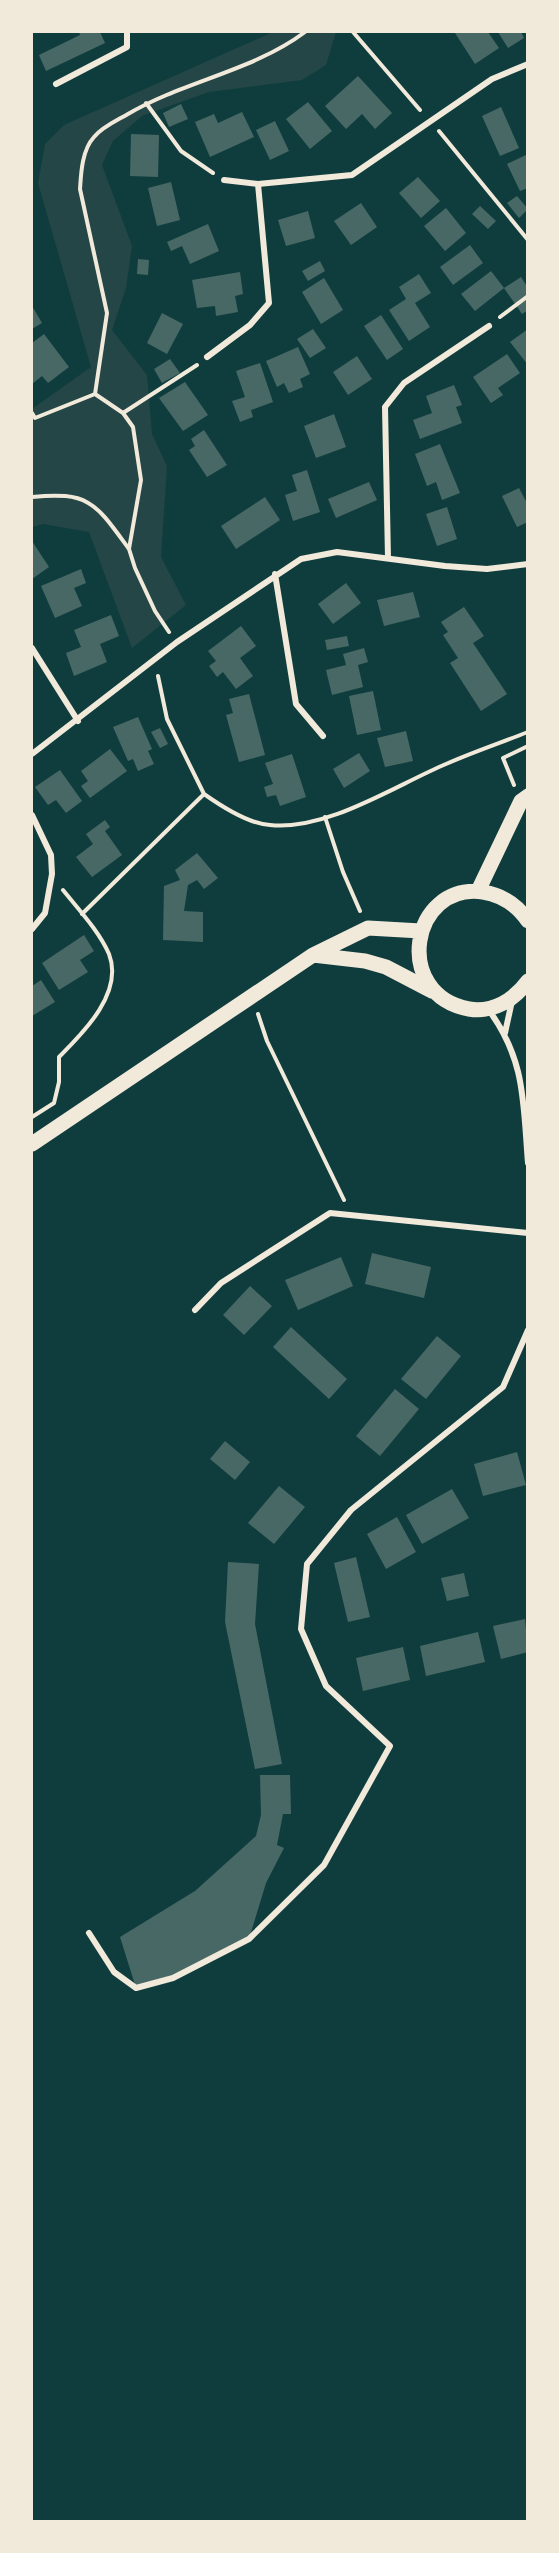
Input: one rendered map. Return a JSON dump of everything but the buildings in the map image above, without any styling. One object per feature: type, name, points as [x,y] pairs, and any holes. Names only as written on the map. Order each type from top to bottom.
[{"type":"main road","points":[[478,891],[524,799]]},
{"type":"main road","points":[[434,991],[421,969],[418,943],[426,919],[443,902],[465,892],[478,891],[506,899],[518,908],[528,921]]},
{"type":"main road","points":[[32,1144],[251,994],[313,955],[368,928],[422,930]]},
{"type":"main road","points":[[313,955],[364,961],[386,967],[434,991],[459,1007],[488,1009],[512,998],[528,981]]},
{"type":"street","points":[[56,84],[127,47],[127,32]]},
{"type":"street","points":[[224,180],[258,184],[352,175],[492,79],[528,64]]},
{"type":"street","points":[[207,357],[249,325],[269,303],[258,184]]},
{"type":"street","points":[[388,558],[385,407],[404,383],[489,326]]},
{"type":"street","points":[[32,754],[78,721],[177,642],[275,574],[301,559],[337,552],[487,569],[528,564]]},
{"type":"street","points":[[275,574],[296,704],[323,736]]},
{"type":"street","points":[[32,648],[78,721]]},
{"type":"street","points":[[32,815],[51,855],[52,874],[45,913],[32,929]]},
{"type":"street","points":[[505,1033],[512,998]]},
{"type":"street","points":[[488,1009],[505,1033],[520,1075],[526,1114],[528,1164]]},
{"type":"street","points":[[195,1310],[221,1283],[330,1213],[528,1233]]},
{"type":"street","points":[[89,1933],[114,1972],[136,1988],[173,1978],[249,1939],[324,1865],[390,1746],[326,1686],[301,1629],[307,1564],[351,1510],[502,1388],[528,1330]]},
{"type":"path","points":[[95,394],[107,313],[80,189],[81,171],[92,138],[101,130],[146,103],[280,50],[305,32]]},
{"type":"path","points":[[146,103],[181,151],[224,180]]},
{"type":"path","points":[[489,326],[528,296]]},
{"type":"path","points":[[123,413],[186,374],[207,357]]},
{"type":"path","points":[[95,394],[123,413],[133,426],[141,480],[129,549]]},
{"type":"path","points":[[32,413],[33,419],[95,394]]},
{"type":"path","points":[[32,497],[74,495],[100,509],[129,549],[135,568],[155,611],[177,642]]},
{"type":"path","points":[[154,661],[167,719],[204,794],[230,812],[267,825],[294,826],[343,811],[446,764],[528,732]]},
{"type":"path","points":[[524,799],[503,758],[528,746]]},
{"type":"path","points":[[82,914],[204,794]]},
{"type":"path","points":[[325,816],[343,872]]},
{"type":"path","points":[[32,1117],[54,1103],[59,1082],[59,1058],[94,1022],[108,990],[112,967],[109,954],[52,874]]},
{"type":"path","points":[[251,994],[267,1041],[351,1215]]},
{"type":"shaded area","points":[[273,32],[336,32],[326,65],[302,80],[209,92],[142,116],[113,141],[102,165],[132,246],[126,288],[112,330],[147,375],[152,434],[167,466],[161,557],[186,605],[132,648],[89,532],[43,524],[32,527],[32,409],[91,367],[38,183],[45,144],[64,125]]}]
